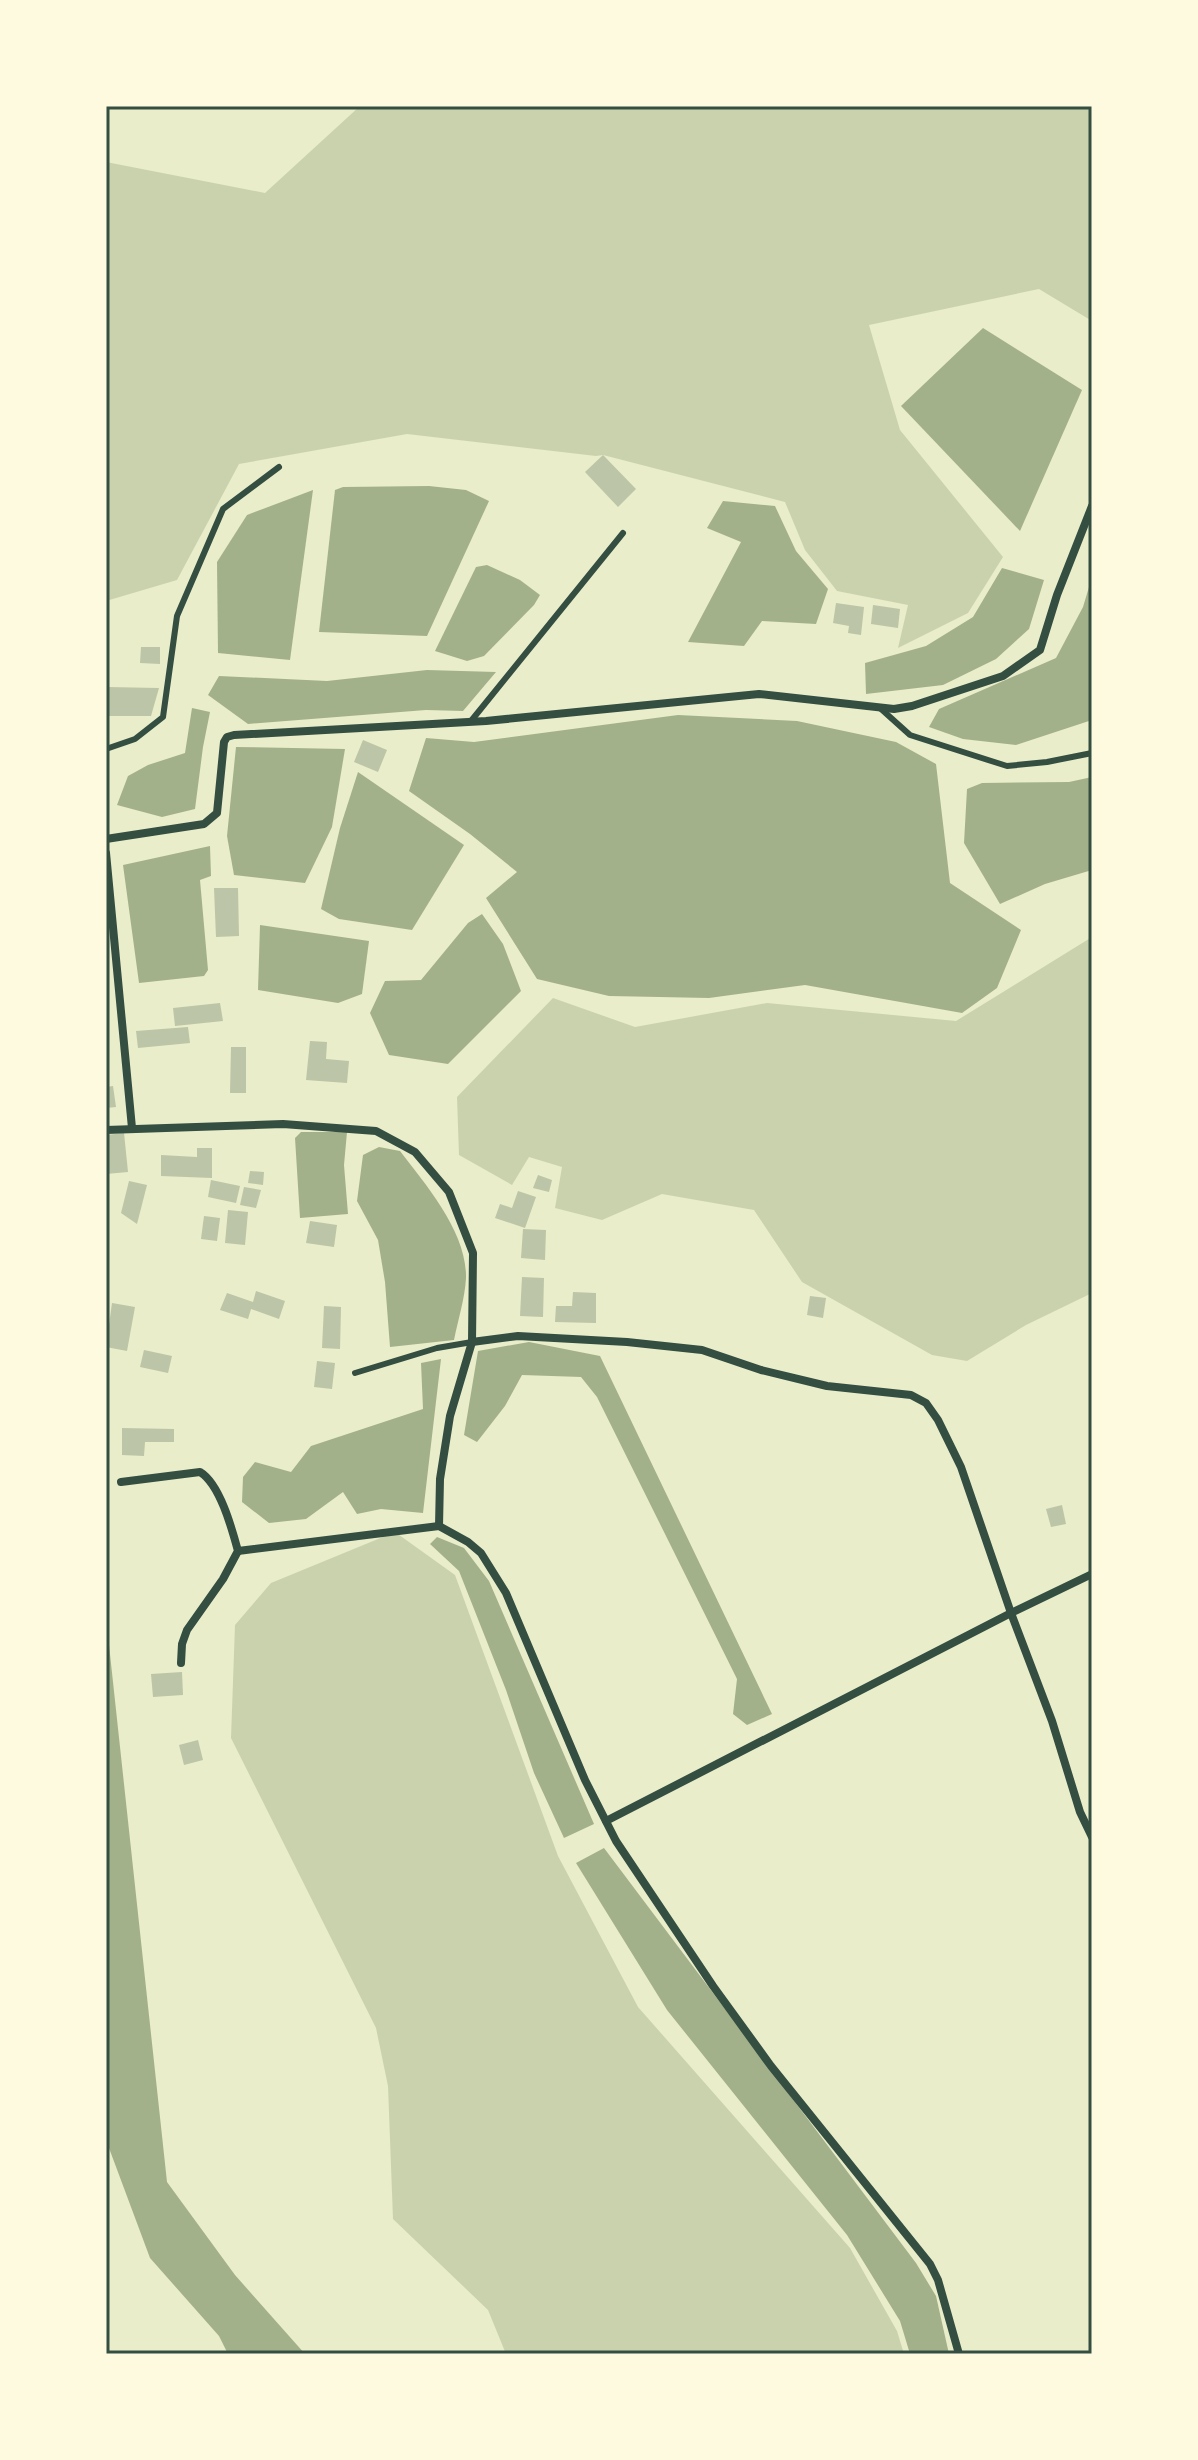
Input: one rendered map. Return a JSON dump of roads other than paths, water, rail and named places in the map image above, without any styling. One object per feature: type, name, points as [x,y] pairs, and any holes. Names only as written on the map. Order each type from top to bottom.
[{"type":"street","points":[[106,839],[204,824],[211,820],[217,813],[224,742],[234,735],[471,721],[759,694],[894,709],[1003,676],[1040,650],[1057,595],[1092,506]]},
{"type":"street","points":[[106,853],[132,1128]]},
{"type":"street","points":[[106,1130],[283,1124],[376,1131],[415,1152],[449,1192],[473,1253],[472,1342],[450,1416],[440,1479],[439,1526]]},
{"type":"street","points":[[472,1342],[518,1336],[702,1350],[761,1370],[827,1386],[911,1395],[926,1403],[961,1467],[1052,1721],[1080,1812],[1092,1837]]},
{"type":"street","points":[[121,1482],[200,1472],[212,1481],[233,1531],[238,1551],[206,1606],[187,1630],[182,1644],[181,1663]]},
{"type":"street","points":[[238,1551],[439,1526],[481,1553],[506,1593],[585,1780],[616,1841],[771,2066],[930,2264],[943,2295],[959,2354]]},
{"type":"street","points":[[606,1821],[1092,1574]]},
{"type":"lane","points":[[106,749],[135,739],[163,717],[177,616],[223,509],[279,467]]},
{"type":"lane","points":[[471,721],[623,533]]},
{"type":"lane","points":[[880,707],[910,735],[1007,766],[1092,753]]},
{"type":"lane","points":[[355,1373],[437,1348],[472,1342]]}]
